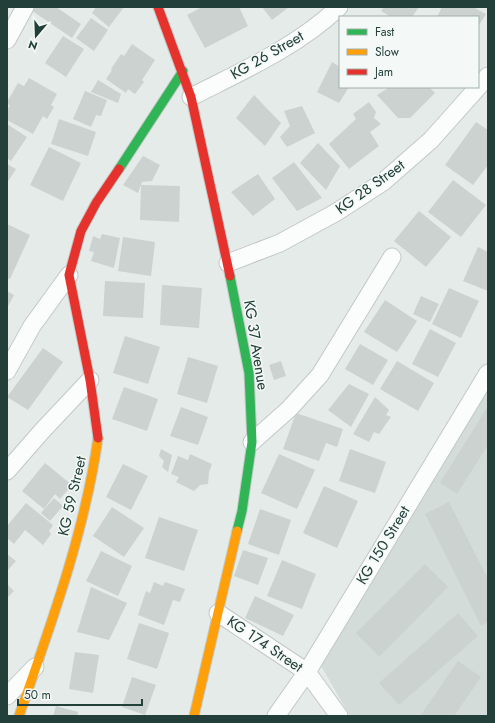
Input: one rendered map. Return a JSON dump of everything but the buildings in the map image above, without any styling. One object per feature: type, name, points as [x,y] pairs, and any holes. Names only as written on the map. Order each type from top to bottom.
[{"type":"street","points":[[7,40],[25,7]]},
{"type":"street","name":"KG 37 Avenue","points":[[158,7],[191,97],[228,263],[249,373],[252,442],[242,511],[194,716]]},
{"type":"street","name":"KG 26 Street","points":[[191,97],[266,58],[306,33],[338,7]]},
{"type":"street","points":[[7,371],[32,326],[69,275],[81,231],[96,203],[182,71]]},
{"type":"street","name":"KG 28 Street","points":[[479,86],[488,76]]},
{"type":"street","name":"KG 28 Street","points":[[228,263],[280,243],[335,213],[383,182],[431,140],[477,88]]},
{"type":"street","points":[[252,442],[289,409],[320,375],[392,258]]},
{"type":"street","name":"KG 59 Street","points":[[18,716],[46,637],[71,559],[94,466],[98,436],[90,380],[69,275]]},
{"type":"street","name":"KG 150 Street","points":[[276,716],[307,672],[488,373]]},
{"type":"street","points":[[7,471],[90,380]]},
{"type":"street","name":"KG 174 Street","points":[[218,613],[307,672],[339,716]]},
{"type":"street","points":[[7,696],[35,667]]},
{"type":"shaded area","points":[[488,389],[488,716],[350,716],[321,666]]},
{"type":"traffic: fast","points":[[119,169],[183,71]]},
{"type":"traffic: fast","points":[[230,276],[249,373],[252,442],[242,511],[237,531]]},
{"type":"traffic: slow","points":[[19,716],[54,614],[85,509],[98,438]]},
{"type":"traffic: slow","points":[[194,716],[237,531]]},
{"type":"traffic: jam","points":[[158,7],[191,97],[230,276]]},
{"type":"traffic: jam","points":[[98,438],[90,380],[69,275],[81,231],[96,203],[119,169]]}]
